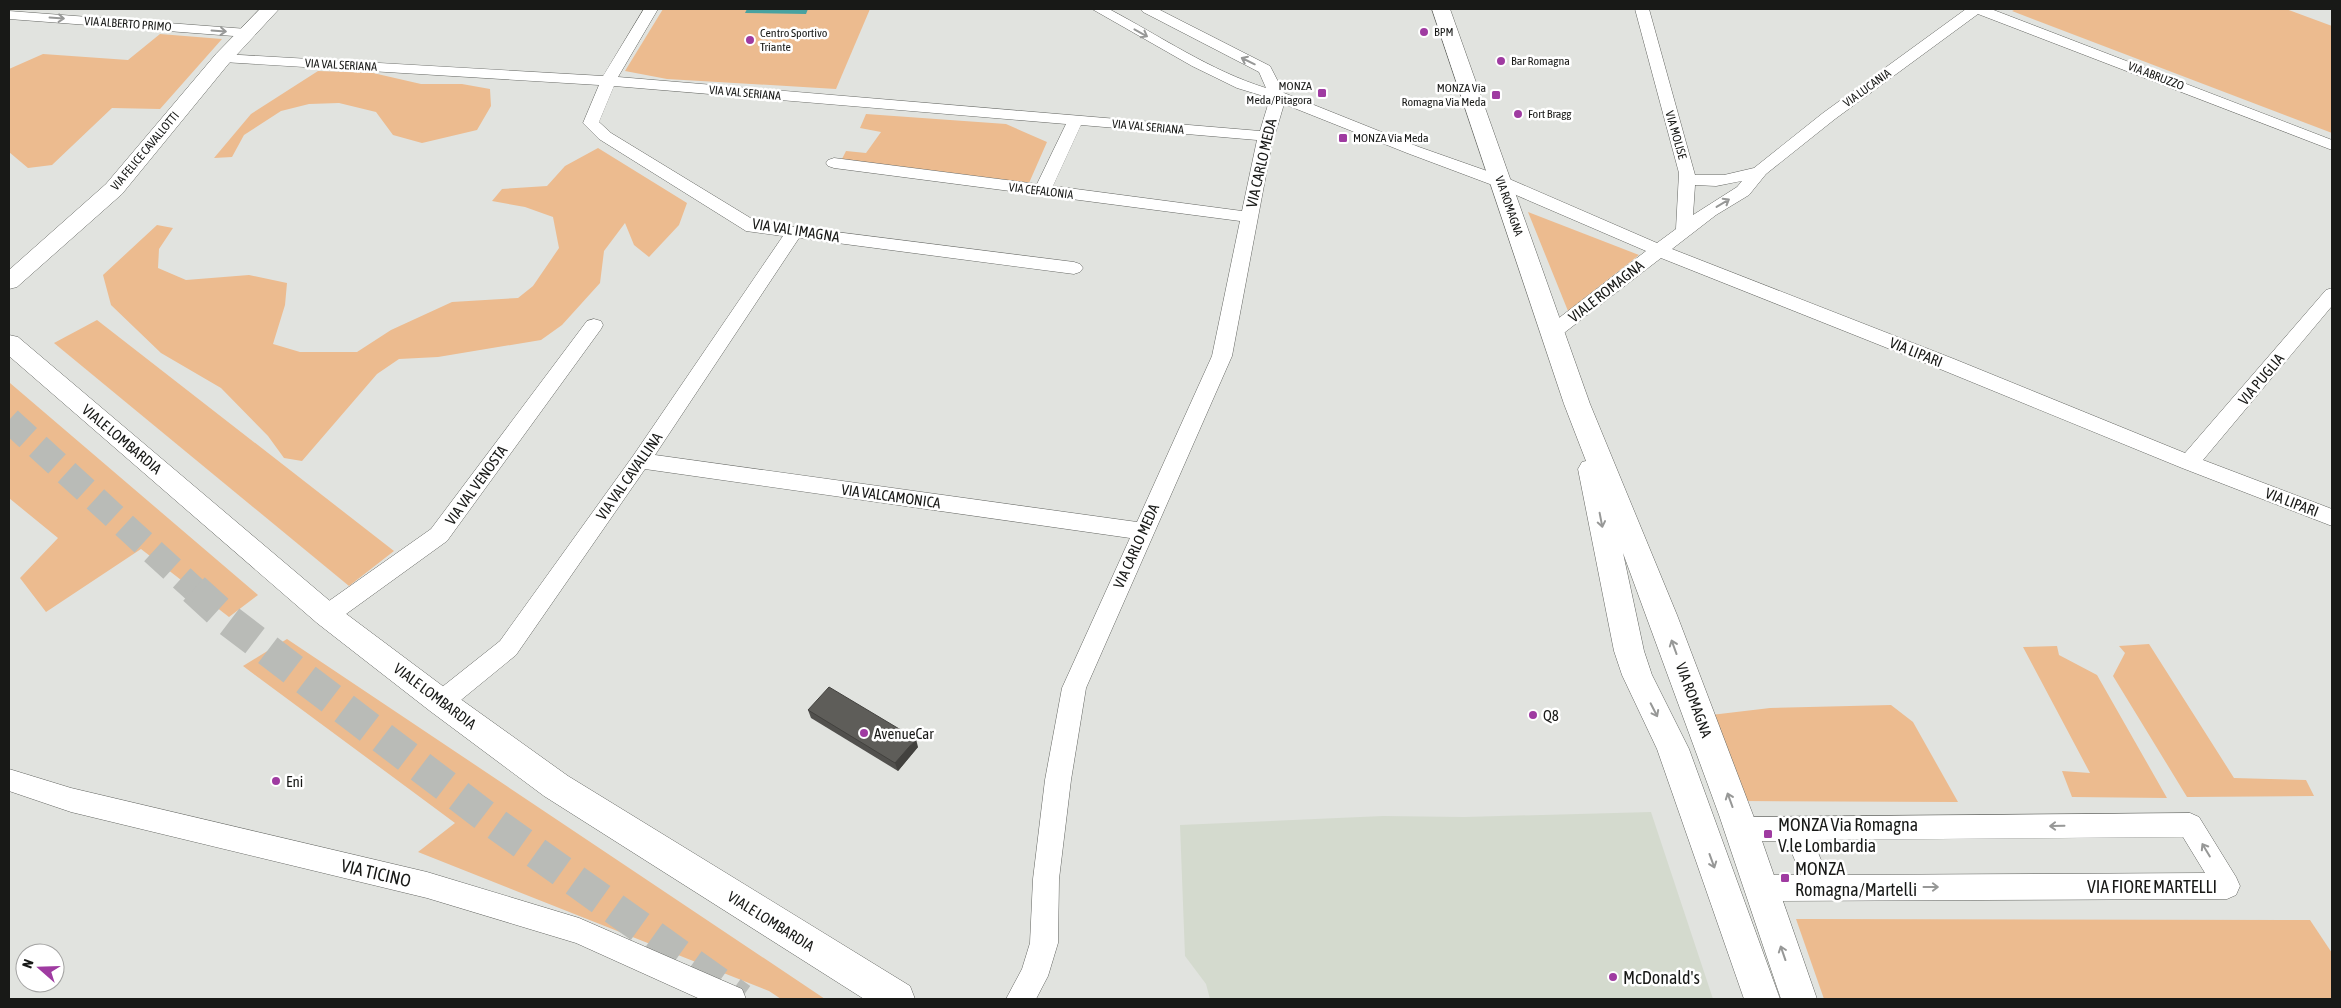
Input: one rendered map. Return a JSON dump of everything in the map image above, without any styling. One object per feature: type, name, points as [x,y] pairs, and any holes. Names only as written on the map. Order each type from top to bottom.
[{"type":"street","name":"VIA FELICE CAVALLOTTI","points":[[9,282],[114,189],[223,58],[270,9]]},
{"type":"street","points":[[608,81],[651,9]]},
{"type":"street","name":"VIA CARLO MEDA","points":[[1099,9],[1197,63],[1242,85],[1278,96],[1413,150],[1501,182]]},
{"type":"street","points":[[1148,9],[1264,69],[1278,96]]},
{"type":"street","name":"VIA ROMAGNA","points":[[1441,9],[1577,404],[1662,615],[1741,829],[1799,999]]},
{"type":"street","name":"VIA MOLISE","points":[[1642,9],[1687,173],[1684,233]]},
{"type":"street","name":"VIA LUCANIA","points":[[1684,233],[1710,211],[1743,191],[1760,171],[1829,116],[1977,9]]},
{"type":"street","name":"VIA ABRUZZO","points":[[1977,9],[2332,145]]},
{"type":"street","name":"VIA ALBERTO PRIMO","points":[[9,15],[247,33]]},
{"type":"street","name":"VIA VAL SERIANA","points":[[223,58],[608,81],[1266,136]]},
{"type":"street","name":"VIA VAL IMAGNA","points":[[608,81],[591,123],[605,136],[752,227],[1074,268]]},
{"type":"street","name":"VIA CARLO MEDA","points":[[1020,999],[1034,976],[1044,943],[1046,879],[1058,780],[1074,688],[1142,531],[1222,356],[1266,136],[1278,96]]},
{"type":"street","points":[[1042,191],[1075,121]]},
{"type":"street","name":"VIA CEFALONIA","points":[[834,163],[1249,217]]},
{"type":"street","name":"VIA LUCANIA","points":[[1687,179],[1704,182],[1729,181],[1760,171]]},
{"type":"street","name":"VIA LIPARI","points":[[1501,182],[1658,250],[1938,361],[2189,464],[2332,518]]},
{"type":"street","name":"VIA VAL CAVALLINA","points":[[441,702],[508,648],[640,461],[794,231]]},
{"type":"street","points":[[1658,250],[1684,233]]},
{"type":"street","name":"VIALE ROMAGNA","points":[[1553,332],[1658,250]]},
{"type":"street","name":"VIA PUGLIA","points":[[2189,464],[2332,294]]},
{"type":"street","name":"VIA VAL VENOSTA","points":[[327,615],[440,535],[594,325]]},
{"type":"street","name":"VIALE LOMBARDIA","points":[[9,343],[327,615],[441,702],[556,786],[898,999]]},
{"type":"street","name":"VIA ROMAGNA","points":[[1577,404],[1619,609],[1637,675],[1673,749],[1762,999]]},
{"type":"street","name":"VIA VALCAMONICA","points":[[640,461],[1142,531]]},
{"type":"street","points":[[1619,609],[1627,602],[1638,602],[1662,615]]},
{"type":"street","name":"VIA TICINO","points":[[9,780],[71,800],[428,885],[580,931],[732,999]]},
{"type":"street","name":"VIA FIORE MARTELLI","points":[[1741,829],[2190,825],[2227,886],[1760,888]]},
{"type":"street","points":[[1795,829],[1819,888]]},
{"type":"shaded area","name":"Centro Sportivo Triante","points":[[663,9],[870,9],[836,89],[667,79],[625,71]]},
{"type":"shaded area","points":[[2016,9],[2286,9],[2332,26],[2332,133],[2012,11]]},
{"type":"shaded area","points":[[160,34],[222,39],[160,109],[112,108],[52,165],[28,168],[9,152],[9,69],[43,54],[128,60]]},
{"type":"shaded area","points":[[318,71],[373,73],[421,84],[462,84],[490,89],[491,106],[477,130],[422,143],[393,135],[376,112],[339,103],[309,104],[281,111],[244,135],[232,157],[214,158],[251,114]]},
{"type":"shaded area","points":[[866,114],[1006,124],[1047,142],[1029,183],[842,159],[846,151],[866,153],[881,132],[860,128]]},
{"type":"shaded area","points":[[598,148],[687,203],[679,225],[649,257],[634,245],[625,223],[604,251],[600,283],[562,325],[541,340],[438,357],[399,359],[377,374],[302,461],[284,458],[268,436],[221,388],[161,353],[111,305],[103,275],[157,225],[173,228],[159,249],[158,268],[186,280],[249,275],[287,283],[285,305],[273,344],[300,352],[357,352],[391,330],[452,302],[518,298],[533,286],[559,248],[553,217],[525,207],[492,201],[502,189],[547,186],[565,166]]},
{"type":"shaded area","points":[[1528,212],[1639,255],[1568,311]]},
{"type":"shaded area","points":[[97,320],[394,551],[349,586],[54,343]]},
{"type":"shaded area","points":[[9,382],[258,595],[229,617],[141,549],[46,612],[20,578],[58,538],[9,498]]},
{"type":"shaded area","points":[[287,639],[825,999],[781,999],[769,991],[418,852],[455,823],[243,666]]},
{"type":"shaded area","points":[[2149,644],[2234,778],[2306,780],[2314,796],[2187,797],[2113,676],[2125,653],[2119,646]]},
{"type":"shaded area","points":[[2057,646],[2059,655],[2097,675],[2167,798],[2072,797],[2062,771],[2090,773],[2023,647]]},
{"type":"shaded area","points":[[1891,705],[1913,722],[1958,802],[1742,801],[1711,715],[1770,708]]},
{"type":"shaded area","points":[[1651,812],[1713,999],[1210,999],[1206,984],[1185,956],[1180,825],[1383,816],[1464,817]]},
{"type":"shaded area","points":[[1796,919],[2310,920],[2332,953],[2332,999],[1824,999]]},
{"type":"water","points":[[747,9],[808,9],[806,14],[745,13]]},
{"type":"building","name":"AvenueCar","points":[[829,687],[916,739],[895,763],[808,710]]},
{"type":"tunnel","points":[[9,420],[195,590]]},
{"type":"tunnel","points":[[194,589],[228,620],[493,822],[741,999]]},
{"type":"place","name":"BPM","points":[[1424,32]]},
{"type":"place","name":"Centro Sportivo Triante","points":[[750,40]]},
{"type":"place","name":"Bar Romagna","points":[[1501,61]]},
{"type":"place","name":"MONZA Meda/Pitagora","points":[[1322,93]]},
{"type":"place","name":"MONZA Via Romagna Via Meda","points":[[1496,95]]},
{"type":"place","name":"Fort Bragg","points":[[1518,114]]},
{"type":"place","name":"MONZA Via Meda","points":[[1343,138]]},
{"type":"place","name":"Q8","points":[[1533,715]]},
{"type":"place","name":"AvenueCar","points":[[864,733]]},
{"type":"place","name":"Eni","points":[[276,781]]},
{"type":"place","name":"MONZA Via Romagna V.le Lombardia","points":[[1768,834]]},
{"type":"place","name":"MONZA Romagna/Martelli","points":[[1785,878]]},
{"type":"place","name":"McDonald's","points":[[1613,977]]}]
